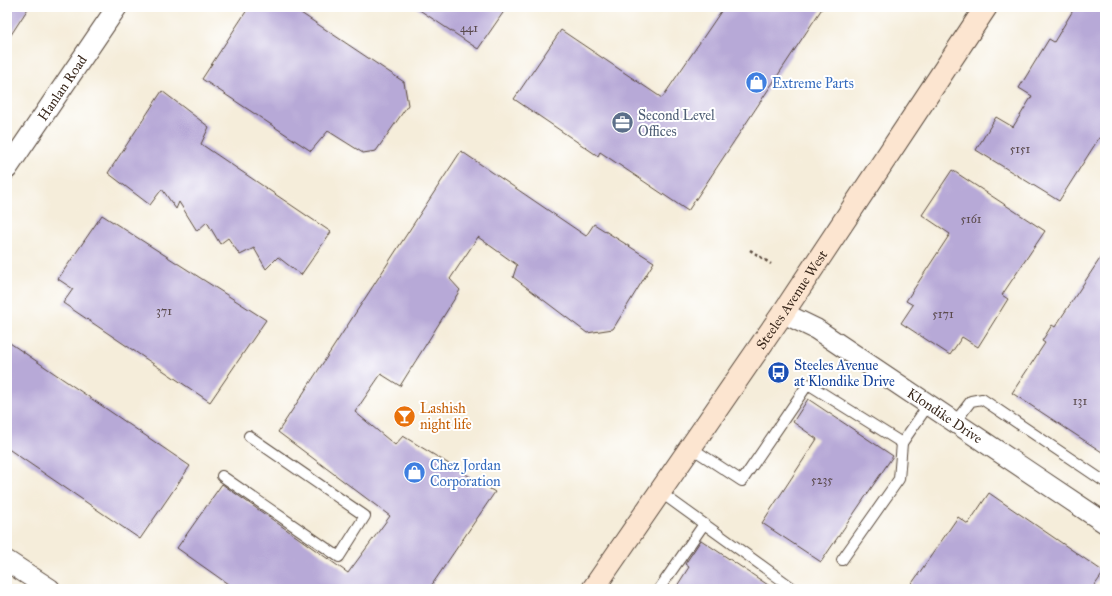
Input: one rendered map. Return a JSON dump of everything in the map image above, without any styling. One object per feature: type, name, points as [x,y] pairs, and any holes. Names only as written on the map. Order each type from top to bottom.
[{"type":"main road","name":"Steeles Avenue West","points":[[593,589],[783,313],[986,7]]},
{"type":"street","name":"Hanlan Road","points":[[7,169],[117,7]]},
{"type":"street","name":"Klondike Drive","points":[[783,313],[816,328],[1105,523]]},
{"type":"street","points":[[7,561],[50,589]]},
{"type":"lane","points":[[690,447],[742,480],[808,384],[902,443]]},
{"type":"lane","points":[[955,422],[971,402],[982,399],[1105,482]]},
{"type":"lane","points":[[842,560],[899,479],[902,443],[929,404]]},
{"type":"lane","points":[[222,476],[339,557],[365,516],[249,436]]},
{"type":"lane","points":[[660,492],[794,589]]},
{"type":"lane","points":[[659,589],[704,524]]},
{"type":"path","points":[[750,250],[771,264]]},
{"type":"building","points":[[7,7],[29,7],[7,41]]},
{"type":"building","points":[[249,7],[292,7],[404,82],[408,105],[376,151],[363,153],[328,131],[311,151],[202,79]]},
{"type":"building","points":[[415,7],[507,7],[478,49]]},
{"type":"building","points":[[724,7],[823,7],[688,211],[600,152],[598,156],[514,99],[561,30],[662,98]]},
{"type":"building","points":[[1075,7],[1105,7],[1105,141],[1099,138],[1059,201],[976,150],[996,117],[1013,127],[1032,96],[1019,88],[1049,39],[1054,42]]},
{"type":"building","points":[[162,91],[209,127],[201,144],[331,232],[301,275],[278,257],[266,269],[254,248],[240,255],[228,238],[220,244],[207,222],[197,231],[179,202],[176,209],[162,189],[150,205],[108,173]]},
{"type":"building","points":[[461,151],[586,236],[594,224],[654,262],[613,329],[587,333],[513,277],[517,265],[478,237],[450,279],[460,290],[400,386],[381,374],[355,412],[395,445],[403,436],[495,492],[429,589],[235,589],[177,548],[222,484],[348,573],[390,516],[278,432]]},
{"type":"building","points":[[952,170],[1045,231],[1002,295],[1008,299],[978,347],[962,337],[950,355],[901,323],[913,305],[906,301],[950,234],[922,215]]},
{"type":"building","points":[[102,215],[266,320],[210,402],[63,303],[73,289],[58,279]]},
{"type":"building","points":[[1105,251],[1105,454],[1012,393],[1045,343],[1042,341],[1052,325],[1055,327]]},
{"type":"building","points":[[7,341],[190,466],[140,539],[7,448]]},
{"type":"building","points":[[808,399],[893,456],[821,562],[762,523],[817,439],[793,422]]},
{"type":"building","points":[[989,493],[1104,572],[1092,589],[908,589],[958,517],[968,524]]},
{"type":"building","points":[[701,540],[774,589],[675,589],[689,567],[685,564]]},
{"type":"place","name":"Extreme Parts","points":[[756,83]]},
{"type":"place","name":"Second Level Offices","points":[[623,123]]},
{"type":"place","name":"Steeles Avenue at Klondike Drive","points":[[778,373]]},
{"type":"place","name":"Lashish night life","points":[[404,416]]},
{"type":"place","name":"Chez Jordan Corporation","points":[[415,473]]}]
